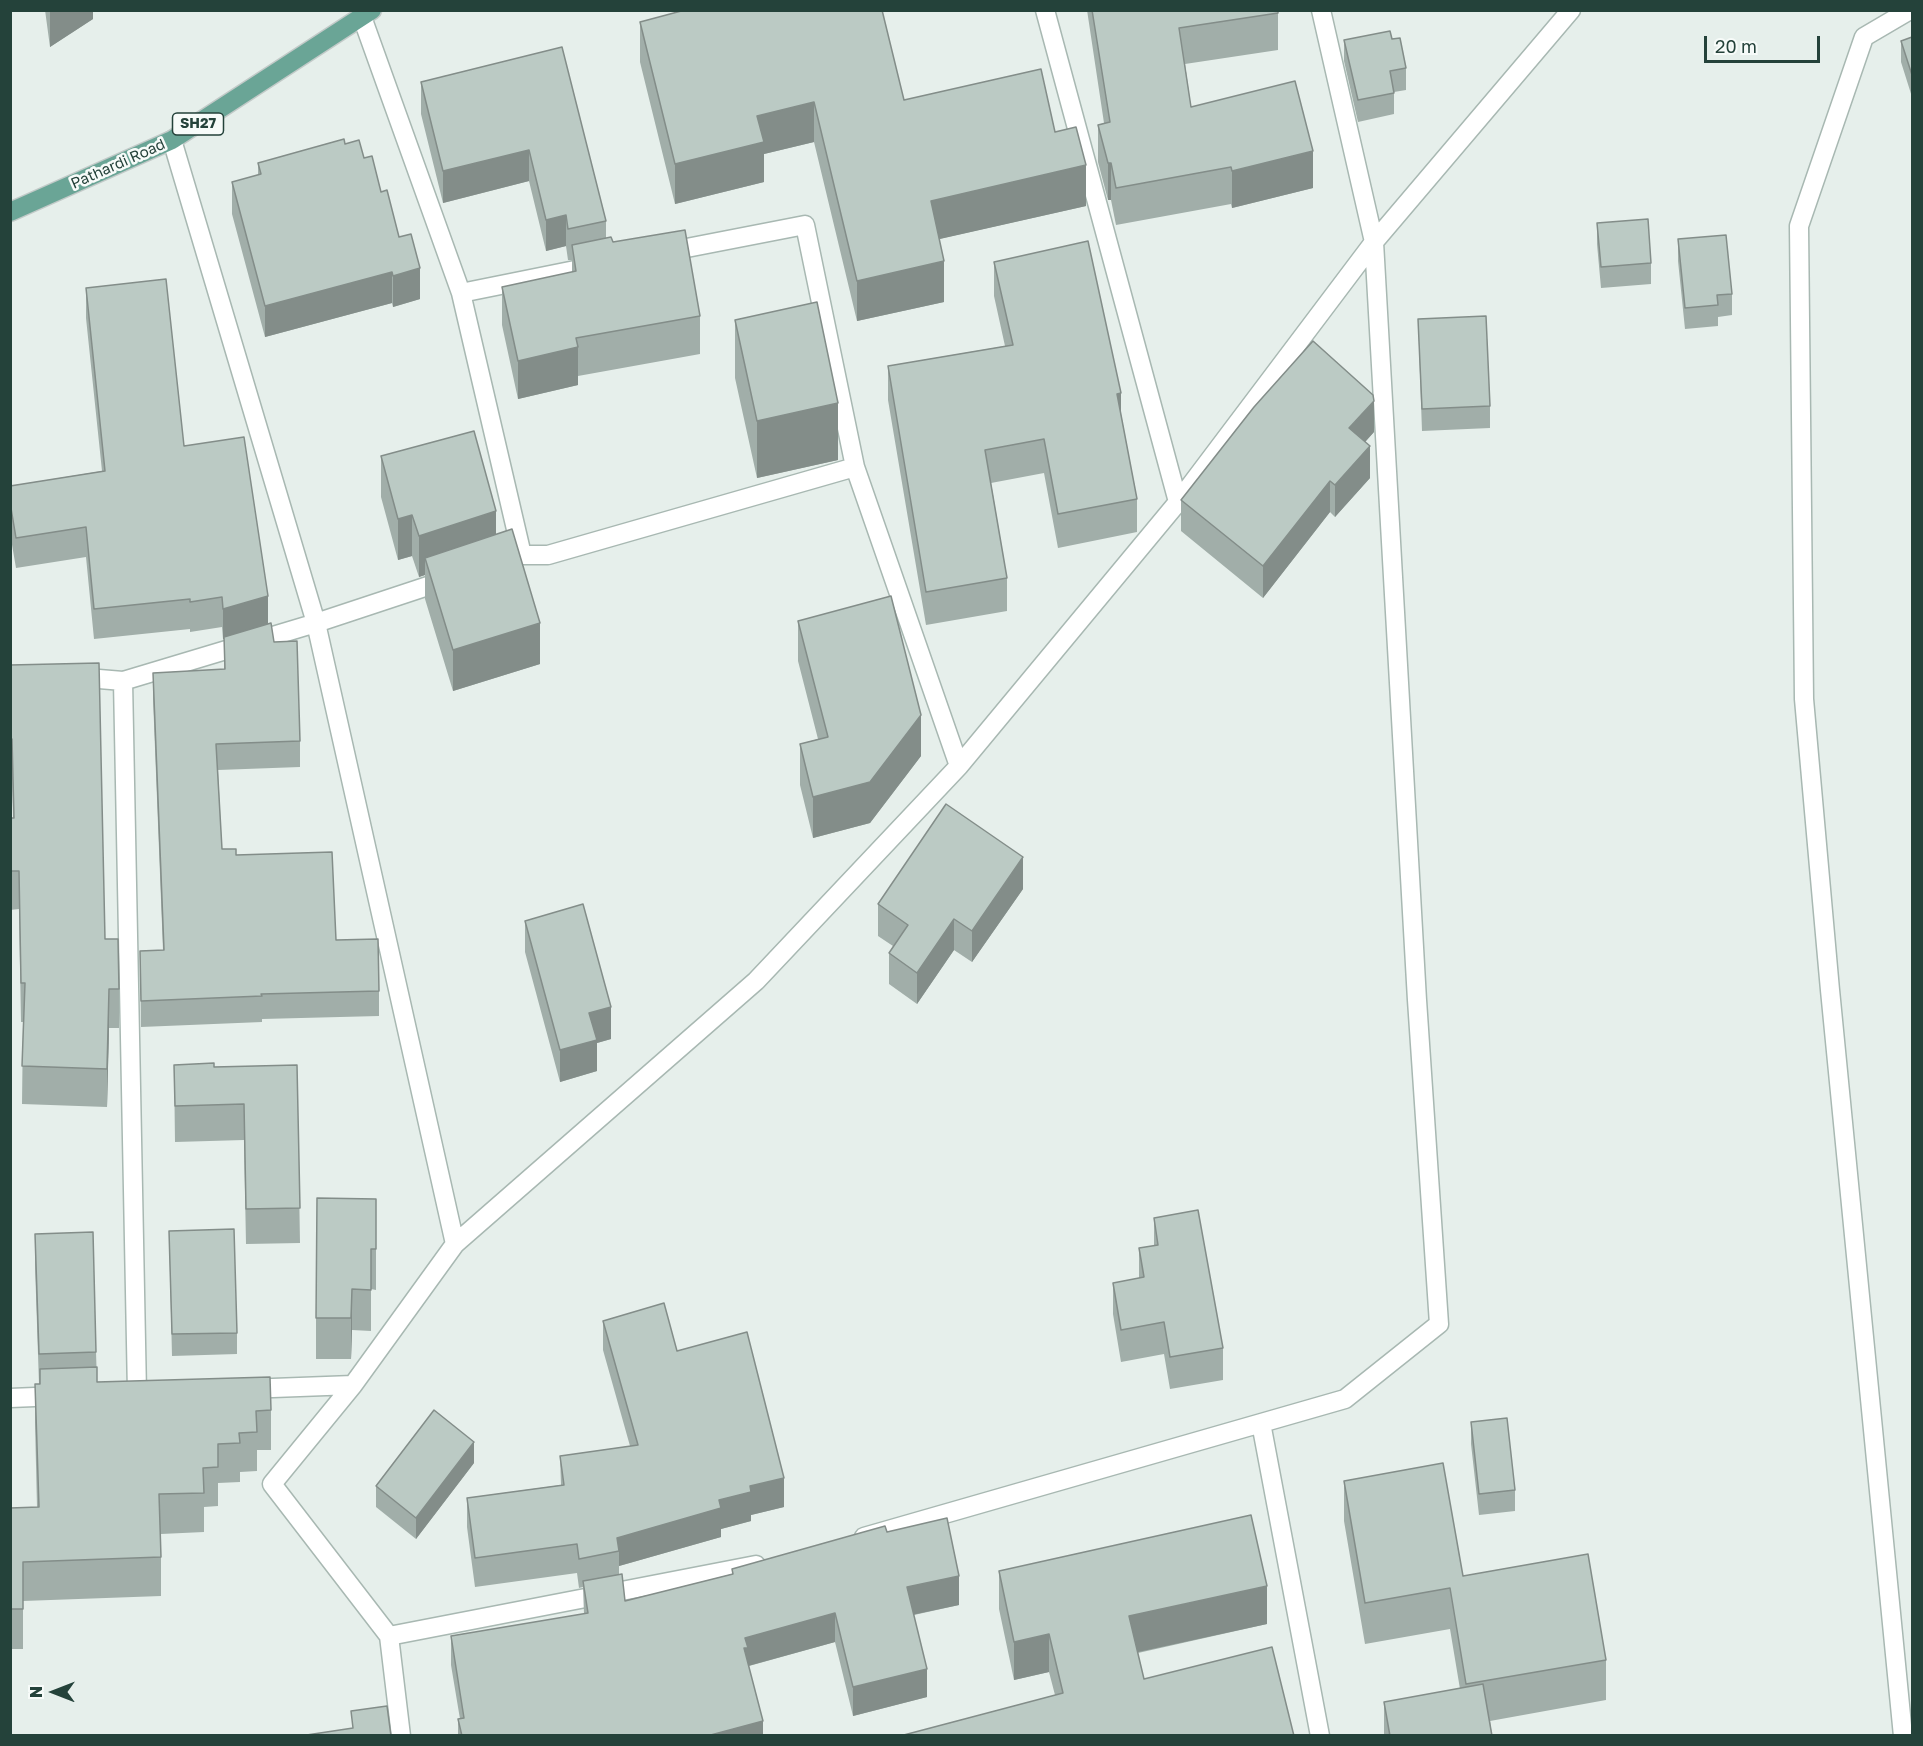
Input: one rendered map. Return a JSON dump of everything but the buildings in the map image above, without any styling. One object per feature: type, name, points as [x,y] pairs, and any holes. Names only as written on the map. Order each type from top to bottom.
[{"type":"main road","name":"Pathardi Road","points":[[10,212],[172,140],[367,14]]},
{"type":"street","points":[[1045,10],[1178,502]]},
{"type":"street","points":[[852,1541],[1345,1398],[1439,1324],[1417,1000],[1374,242],[1321,10]]},
{"type":"street","points":[[401,1736],[389,1636],[272,1484],[353,1385],[455,1244],[756,981],[959,766],[1178,502],[1374,242],[1571,10]]},
{"type":"street","points":[[1903,1736],[1832,1014],[1804,699],[1799,226],[1864,37],[1910,10]]},
{"type":"street","points":[[367,14],[461,293],[522,555]]},
{"type":"street","points":[[172,140],[316,624],[455,1244]]},
{"type":"street","points":[[645,257],[805,225],[855,467],[959,766]]},
{"type":"street","points":[[461,293],[610,263]]},
{"type":"street","points":[[56,676],[123,681],[316,624],[522,555],[548,555],[855,467]]},
{"type":"street","points":[[114,1394],[143,1393],[123,681]]},
{"type":"street","points":[[233,1389],[353,1385]]},
{"type":"street","points":[[10,1398],[80,1395]]},
{"type":"street","points":[[1261,1423],[1320,1736]]},
{"type":"street","points":[[389,1636],[772,1562]]}]
